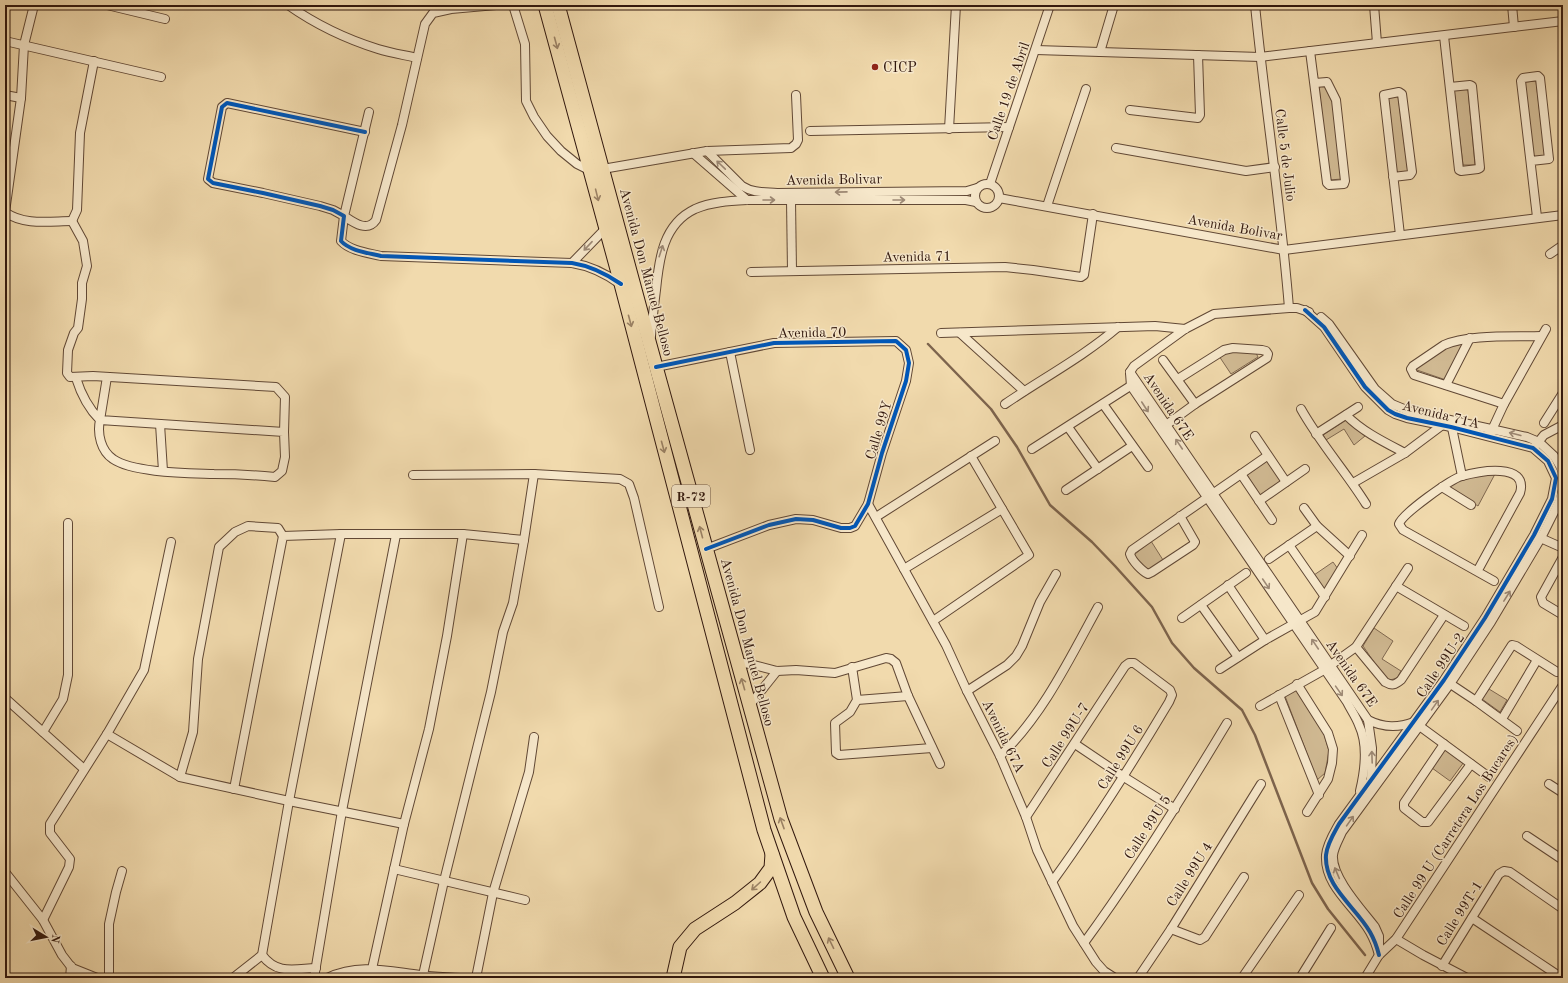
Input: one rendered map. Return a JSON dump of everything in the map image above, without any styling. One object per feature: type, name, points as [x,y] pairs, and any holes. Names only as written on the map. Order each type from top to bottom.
[{"type":"main road","name":"Avenida Don Manuel Belloso","points":[[546,5],[650,345],[781,819],[816,912],[848,978]]},
{"type":"main road","name":"Avenida Don Manuel Belloso","points":[[558,5],[596,170],[605,229],[621,284],[758,806],[794,917],[823,978]]},
{"type":"main road","points":[[673,978],[680,947],[695,929],[735,903],[760,883],[771,868],[772,852]]},
{"type":"street","points":[[34,5],[24,45],[21,98],[5,212],[12,217],[33,222],[72,221]]},
{"type":"street","points":[[107,5],[165,19]]},
{"type":"street","points":[[288,5],[323,26],[356,41],[378,49],[417,58]]},
{"type":"street","points":[[364,132],[227,104],[222,107],[208,179],[213,183],[320,206],[333,210],[362,226],[374,224],[402,125],[425,24],[433,13],[496,5]]},
{"type":"street","points":[[512,5],[525,44],[526,101],[531,112],[547,136],[561,151],[577,164],[596,170],[707,151],[791,148],[798,140],[796,95]]},
{"type":"street","points":[[949,129],[956,5]]},
{"type":"street","name":"Calle 19 de Abril","points":[[990,184],[1050,5]]},
{"type":"street","points":[[1100,52],[1114,5]]},
{"type":"street","name":"Calle 5 de Julio","points":[[1255,5],[1284,250],[1289,308]]},
{"type":"street","points":[[1374,5],[1377,43]]},
{"type":"street","points":[[1512,5],[1514,27]]},
{"type":"street","points":[[1036,50],[1260,57],[1563,21]]},
{"type":"street","points":[[1444,36],[1459,170],[1478,169],[1480,168],[1472,86],[1450,87]]},
{"type":"street","points":[[5,40],[161,77]]},
{"type":"street","points":[[1310,51],[1327,183],[1328,185],[1344,184],[1345,181],[1336,100],[1327,82],[1315,83]]},
{"type":"street","points":[[1130,110],[1198,118],[1200,115],[1198,55]]},
{"type":"street","points":[[72,221],[77,210],[80,133],[94,61]]},
{"type":"street","points":[[1531,161],[1549,159],[1540,78],[1538,76],[1523,78],[1521,81],[1537,217]]},
{"type":"street","points":[[1047,206],[1086,89]]},
{"type":"street","points":[[1394,178],[1410,175],[1412,172],[1402,94],[1399,92],[1384,95],[1400,235]]},
{"type":"street","points":[[5,95],[21,98]]},
{"type":"street","points":[[369,112],[344,216],[341,241],[343,244],[358,250],[381,256],[572,263],[596,269],[621,284]]},
{"type":"street","points":[[810,131],[1009,127]]},
{"type":"street","points":[[1116,148],[1246,170],[1274,167]]},
{"type":"street","name":"Avenida Bolivar","points":[[707,151],[742,186],[748,190],[756,192],[966,191],[977,188]]},
{"type":"street","points":[[693,153],[747,200]]},
{"type":"street","points":[[650,345],[659,259],[664,241],[675,225],[695,209],[714,203],[747,200],[966,200],[976,202],[984,208],[996,204],[999,198],[998,190],[990,184],[983,184],[977,188],[975,195],[976,202]]},
{"type":"street","name":"Avenida Bolivar","points":[[999,198],[1284,250],[1537,217],[1563,215]]},
{"type":"street","points":[[791,200],[792,271]]},
{"type":"street","name":"Avenida 71","points":[[751,272],[1005,267],[1083,277],[1093,214]]},
{"type":"street","points":[[72,221],[83,242],[87,266],[82,283],[82,299],[78,328],[68,350],[66,364],[67,373],[70,377],[76,378],[93,376],[276,387],[285,397],[285,457],[282,471],[275,476],[163,471],[126,466],[113,459],[106,452],[100,437],[100,420],[107,377]]},
{"type":"street","points":[[572,263],[605,229]]},
{"type":"street","points":[[1550,254],[1563,245]]},
{"type":"street","name":"Avenida 71A","points":[[1130,372],[1134,366],[1185,329],[1214,314],[1289,308],[1305,310],[1320,316],[1329,324],[1372,386],[1392,404],[1447,423],[1490,433],[1527,437],[1536,445],[1554,456],[1560,466],[1560,477]]},
{"type":"street","points":[[941,333],[1156,326],[1185,329]]},
{"type":"street","points":[[1005,404],[1080,356],[1118,327]]},
{"type":"street","points":[[960,332],[1024,391]]},
{"type":"street","points":[[1490,433],[1543,332],[1470,338],[1449,342],[1413,366],[1411,370],[1414,375],[1504,404]]},
{"type":"street","points":[[1446,385],[1470,338]]},
{"type":"street","name":"Avenida 70","points":[[656,367],[774,343],[896,341],[906,350],[909,363]]},
{"type":"street","points":[[1163,427],[1195,404],[1267,358],[1268,354],[1266,351],[1233,348],[1224,350],[1178,379]]},
{"type":"street","points":[[730,352],[750,450]]},
{"type":"street","points":[[1163,360],[1195,404]]},
{"type":"street","name":"Calle 99Y","points":[[706,549],[769,525],[796,519],[813,520],[841,528],[850,528],[855,526],[868,504],[882,453],[906,381],[909,363]]},
{"type":"street","name":"Avenida 67E","points":[[1130,372],[1134,384],[1296,622],[1327,667],[1368,720],[1372,748],[1372,778],[1368,795]]},
{"type":"street","points":[[76,378],[80,391],[88,406],[100,420],[284,432]]},
{"type":"street","points":[[1032,449],[1134,384]]},
{"type":"street","points":[[1544,423],[1562,398]]},
{"type":"street","points":[[1103,404],[1148,467]]},
{"type":"street","points":[[1316,434],[1358,407]]},
{"type":"street","points":[[1301,410],[1316,434],[1353,483],[1366,504]]},
{"type":"street","points":[[1346,415],[1371,435],[1405,453]]},
{"type":"street","points":[[1353,483],[1405,453],[1447,423],[1462,476]]},
{"type":"street","points":[[160,424],[163,471]]},
{"type":"street","points":[[1536,445],[1544,435],[1563,424]]},
{"type":"street","points":[[1068,427],[1098,469]]},
{"type":"street","points":[[1255,436],[1267,456],[1286,482]]},
{"type":"street","points":[[876,517],[995,441]]},
{"type":"street","points":[[1066,490],[1132,446]]},
{"type":"street","points":[[933,621],[1029,555],[971,456]]},
{"type":"street","points":[[1180,516],[1195,542],[1193,545],[1152,572],[1148,574],[1145,573],[1131,557],[1130,554],[1132,550],[1180,516],[1211,496],[1267,456]]},
{"type":"street","points":[[1259,501],[1305,469]]},
{"type":"street","points":[[1478,570],[1520,493],[1521,484],[1517,476],[1507,472],[1497,470],[1462,476],[1442,487],[1403,517],[1399,524],[1403,530],[1494,580]]},
{"type":"street","points":[[423,975],[444,881],[491,692],[503,632],[513,603],[534,474]]},
{"type":"street","points":[[413,475],[534,474],[620,479],[629,484],[634,498],[659,607]]},
{"type":"street","points":[[1241,474],[1272,520]]},
{"type":"street","name":"Calle 99U-2","points":[[1330,855],[1342,832],[1499,609],[1561,490],[1560,477]]},
{"type":"street","points":[[1442,487],[1471,505]]},
{"type":"street","name":"Avenida 67A","points":[[868,504],[946,645],[967,691],[1000,756],[1026,817],[1037,850],[1073,926],[1096,962],[1104,971],[1115,978]]},
{"type":"street","points":[[1304,508],[1316,526],[1350,556]]},
{"type":"street","points":[[904,569],[1002,509]]},
{"type":"street","points":[[43,732],[63,699],[68,675],[68,523]]},
{"type":"street","points":[[180,777],[192,732],[198,659],[219,547],[235,532],[248,526],[278,528],[283,536],[234,789]]},
{"type":"street","points":[[1269,559],[1316,526]]},
{"type":"street","points":[[283,536],[341,534],[463,534],[524,540]]},
{"type":"street","points":[[233,978],[262,954],[289,801],[341,534]]},
{"type":"street","points":[[372,968],[404,824],[429,729],[447,636],[463,534]]},
{"type":"street","points":[[314,978],[342,811],[396,535]]},
{"type":"street","points":[[1220,669],[1265,640],[1315,612],[1362,535]]},
{"type":"street","points":[[1538,536],[1563,548]]},
{"type":"street","points":[[43,920],[69,867],[70,859],[50,833],[50,824],[107,734],[144,670],[171,542]]},
{"type":"street","points":[[1290,545],[1324,597]]},
{"type":"street","points":[[1563,557],[1541,596],[1543,602],[1563,615]]},
{"type":"street","points":[[1260,706],[1327,667],[1356,647],[1408,568]]},
{"type":"street","points":[[1182,618],[1246,573]]},
{"type":"street","points":[[967,691],[1007,665],[1016,656],[1022,646],[1043,595],[1056,574]]},
{"type":"street","points":[[1228,585],[1265,640]]},
{"type":"street","points":[[1396,586],[1464,626]]},
{"type":"street","points":[[1201,605],[1238,657]]},
{"type":"street","points":[[1000,756],[1020,734],[1041,705],[1061,674],[1098,607]]},
{"type":"street","points":[[1356,647],[1385,682],[1390,685],[1396,684],[1401,680],[1444,614]]},
{"type":"street","points":[[1476,701],[1512,645],[1516,646],[1557,672]]},
{"type":"street","points":[[737,662],[777,670],[835,673],[886,658],[891,659],[896,663],[908,696],[940,764]]},
{"type":"street","points":[[1502,719],[1538,660]]},
{"type":"street","name":"Calle 99U 6","points":[[1052,882],[1083,840],[1124,778],[1172,695],[1170,690],[1162,682],[1134,663],[1129,663],[1125,666]]},
{"type":"street","name":"Calle 99U-7","points":[[1026,817],[1125,666]]},
{"type":"street","name":"Avenida 67E","points":[[1327,667],[1360,726],[1364,748],[1365,767],[1359,796]]},
{"type":"street","points":[[852,668],[857,700],[850,712],[835,723],[836,753],[839,755],[932,748]]},
{"type":"street","points":[[749,706],[777,670]]},
{"type":"street","points":[[1447,682],[1518,731]]},
{"type":"street","points":[[1297,684],[1328,733],[1333,749],[1332,763],[1328,779],[1307,812]]},
{"type":"street","name":"Calle 99 U (Carretera Los Bucares)","points":[[1365,978],[1379,955],[1396,939],[1563,685]]},
{"type":"street","points":[[1279,694],[1319,794]]},
{"type":"street","points":[[857,700],[908,696]]},
{"type":"street","points":[[5,698],[84,769]]},
{"type":"street","points":[[1368,720],[1377,724],[1391,727],[1417,724],[1489,777]]},
{"type":"street","name":"Calle 99U 5","points":[[1084,943],[1112,905],[1175,809],[1227,723]]},
{"type":"street","name":"Calle 99U-2","points":[[1330,855],[1330,840],[1339,824],[1372,778],[1417,724]]},
{"type":"street","points":[[107,734],[180,777],[404,824]]},
{"type":"street","points":[[476,978],[493,893],[529,772],[534,737]]},
{"type":"street","points":[[1075,744],[1124,778],[1175,809]]},
{"type":"street","points":[[1444,744],[1404,803],[1404,808],[1422,822],[1428,822],[1471,764]]},
{"type":"street","name":"Calle 99U 4","points":[[1138,978],[1171,929],[1261,784]]},
{"type":"street","points":[[1549,784],[1563,793]]},
{"type":"street","points":[[1527,836],[1563,860]]},
{"type":"street","points":[[1330,855],[1338,878],[1377,932],[1379,955]]},
{"type":"street","points":[[394,869],[525,900]]},
{"type":"street","points":[[109,978],[109,924],[122,871]]},
{"type":"street","name":"Calle 99T-1","points":[[1442,966],[1499,874],[1504,871],[1510,872],[1563,909]]},
{"type":"street","points":[[5,872],[43,920],[62,955],[71,966],[97,978]]},
{"type":"street","points":[[1171,929],[1194,939],[1200,940],[1205,937],[1244,877]]},
{"type":"street","points":[[1242,978],[1299,895]]},
{"type":"street","points":[[1472,918],[1562,978]]},
{"type":"street","points":[[1300,978],[1331,928]]},
{"type":"street","points":[[1396,939],[1442,966],[1468,978]]},
{"type":"street","points":[[262,954],[268,963],[280,969],[316,968]]},
{"type":"street","points":[[70,978],[71,966]]},
{"type":"street","points":[[327,978],[348,970],[372,968],[460,978]]},
{"type":"shaded area","points":[[1536,81],[1545,156],[1533,157],[1525,82]]},
{"type":"shaded area","points":[[1327,85],[1334,98],[1342,179],[1329,180],[1319,87]]},
{"type":"shaded area","points":[[1468,89],[1475,165],[1463,165],[1454,90]]},
{"type":"shaded area","points":[[1398,95],[1408,172],[1396,173],[1388,97]]},
{"type":"shaded area","points":[[1463,344],[1446,380],[1414,369],[1450,346]]},
{"type":"shaded area","points":[[1231,350],[1256,353],[1258,357],[1231,374],[1219,356]]},
{"type":"shaded area","points":[[1346,420],[1365,436],[1354,445],[1344,429],[1326,440],[1323,435]]},
{"type":"shaded area","points":[[1267,461],[1281,481],[1260,495],[1247,475]]},
{"type":"shaded area","points":[[1495,474],[1478,506],[1448,487],[1470,475]]},
{"type":"shaded area","points":[[1151,541],[1163,560],[1149,572],[1134,555]]},
{"type":"shaded area","points":[[1333,562],[1338,569],[1324,591],[1314,575]]},
{"type":"shaded area","points":[[1374,628],[1393,641],[1382,659],[1401,671],[1397,678],[1387,681],[1363,646]]},
{"type":"shaded area","points":[[1489,689],[1507,700],[1500,712],[1482,699]]},
{"type":"shaded area","points":[[1296,690],[1324,734],[1329,751],[1325,773],[1317,780],[1285,696]]},
{"type":"shaded area","points":[[1446,748],[1464,762],[1450,781],[1432,768]]},
{"type":"waterway","points":[[928,344],[991,409],[1017,447],[1050,505],[1092,542],[1152,607],[1172,643],[1194,668],[1242,710],[1255,735],[1312,883],[1328,909],[1365,955]]},
{"type":"cycle path","points":[[365,132],[227,103],[222,107],[208,179],[213,183],[263,193],[333,210],[344,216],[341,241],[349,247],[365,253],[381,256],[572,263],[598,270],[621,284]]},
{"type":"cycle path","points":[[1305,310],[1324,327],[1365,387],[1388,410],[1407,418],[1451,427],[1533,448],[1548,461],[1556,478],[1552,499],[1534,535],[1485,618],[1444,680],[1339,824],[1329,843],[1326,855],[1330,877],[1335,887],[1370,932],[1379,955]]},
{"type":"cycle path","points":[[656,367],[774,343],[896,341],[906,350],[909,363],[906,381],[882,453],[868,504],[855,526],[850,528],[841,528],[813,520],[796,519],[769,525],[706,549]]},
{"type":"place","name":"CICP","points":[[875,67]]}]
